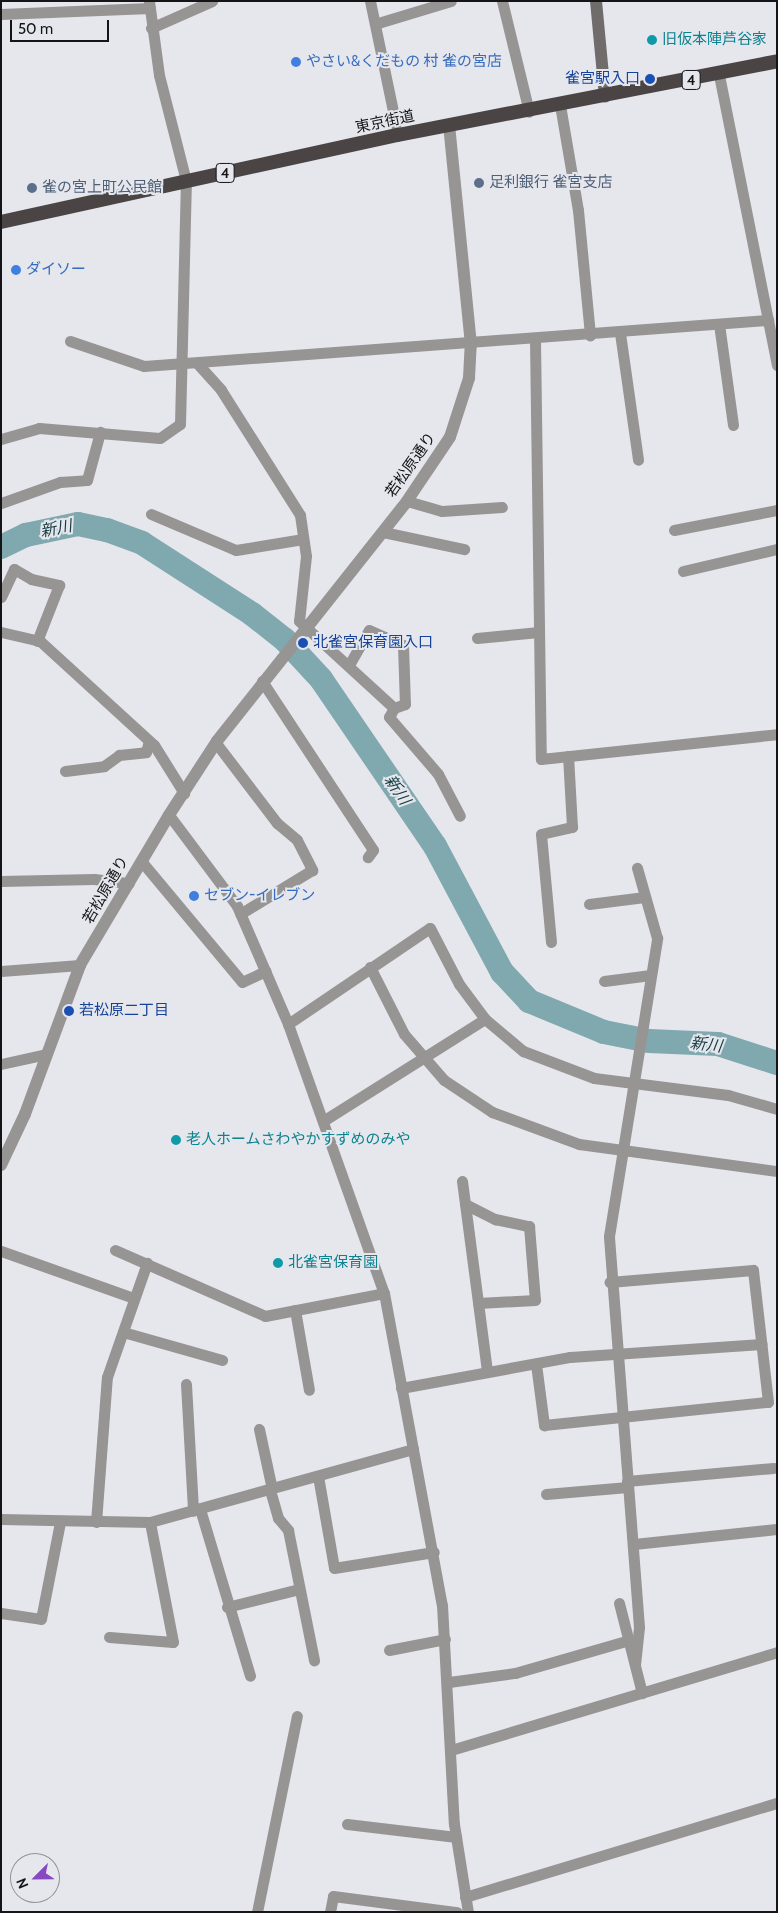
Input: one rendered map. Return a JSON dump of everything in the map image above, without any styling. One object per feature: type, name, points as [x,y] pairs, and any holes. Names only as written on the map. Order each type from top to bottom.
[{"type":"highway","name":"東京街道","points":[[1,222],[398,135],[719,75],[777,61]]},
{"type":"main road","points":[[596,1],[605,97]]},
{"type":"street","points":[[151,28],[212,1]]},
{"type":"street","points":[[370,1],[378,23],[398,135]]},
{"type":"street","points":[[378,23],[451,1]]},
{"type":"street","points":[[502,1],[529,112]]},
{"type":"street","points":[[1,14],[149,4],[151,28],[186,182],[180,424],[160,438],[39,428],[1,439]]},
{"type":"street","points":[[719,75],[777,365]]},
{"type":"street","points":[[560,106],[578,210],[590,335]]},
{"type":"street","name":"若松原通り","points":[[1,1165],[80,965],[169,816],[216,743],[262,682],[407,501],[450,437],[467,388],[471,345],[449,126]]},
{"type":"street","points":[[70,341],[144,366],[471,345],[768,320]]},
{"type":"street","points":[[719,324],[733,425]]},
{"type":"street","points":[[620,333],[638,460]]},
{"type":"street","points":[[535,340],[541,759],[777,734]]},
{"type":"street","points":[[197,363],[221,390],[300,514],[303,539],[299,621],[305,629],[348,665],[394,708]]},
{"type":"street","points":[[1,503],[60,482],[87,480],[100,432]]},
{"type":"street","points":[[407,501],[442,511],[502,508]]},
{"type":"street","points":[[674,530],[777,510]]},
{"type":"street","points":[[150,514],[236,550],[303,539]]},
{"type":"street","points":[[383,532],[464,549]]},
{"type":"street","points":[[683,571],[777,549]]},
{"type":"street","points":[[1,597],[14,569],[30,579],[59,585],[37,641]]},
{"type":"street","points":[[348,665],[369,630],[402,644],[405,704],[394,708],[389,716],[438,774],[460,816]]},
{"type":"street","points":[[1,632],[37,641],[149,741],[184,793]]},
{"type":"street","points":[[477,638],[539,632]]},
{"type":"street","points":[[262,682],[373,850],[368,857]]},
{"type":"street","points":[[65,771],[104,766],[119,755],[146,752],[149,741]]},
{"type":"street","points":[[216,743],[277,823],[297,840],[312,870],[240,914]]},
{"type":"street","points":[[551,942],[541,834],[572,827],[568,756]]},
{"type":"street","points":[[169,816],[240,914],[266,971],[288,1024],[384,1293],[434,1552],[445,1639],[456,1837],[468,1912]]},
{"type":"street","points":[[142,862],[242,982],[266,971]]},
{"type":"street","points":[[635,1665],[639,1627],[634,1544],[609,1282],[609,1236],[657,938],[637,868]]},
{"type":"street","points":[[1,881],[94,879],[129,883]]},
{"type":"street","points":[[589,904],[645,897]]},
{"type":"street","points":[[288,1024],[430,928],[459,984],[485,1018],[523,1051],[562,1069],[633,1083],[728,1095],[777,1109]]},
{"type":"street","points":[[1,971],[80,965]]},
{"type":"street","points":[[370,967],[404,1034],[444,1080],[492,1112],[579,1144],[777,1171]]},
{"type":"street","points":[[604,981],[651,975]]},
{"type":"street","points":[[323,1121],[485,1018]]},
{"type":"street","points":[[1,1064],[46,1054]]},
{"type":"street","points":[[462,1181],[487,1371]]},
{"type":"street","points":[[464,1204],[495,1219],[529,1226],[536,1300],[478,1303]]},
{"type":"street","points":[[116,1250],[265,1316],[384,1293]]},
{"type":"street","points":[[1,1251],[134,1298]]},
{"type":"street","points":[[96,1522],[107,1378],[147,1263]]},
{"type":"street","points":[[536,1364],[544,1425],[768,1402],[753,1270],[609,1282]]},
{"type":"street","points":[[295,1310],[309,1390]]},
{"type":"street","points":[[123,1332],[222,1360]]},
{"type":"street","points":[[402,1388],[487,1371],[536,1364],[616,1355],[762,1344]]},
{"type":"street","points":[[186,1384],[196,1510],[250,1676]]},
{"type":"street","points":[[259,1429],[278,1518],[288,1530],[314,1660]]},
{"type":"street","points":[[1,1519],[60,1522],[150,1522],[413,1449]]},
{"type":"street","points":[[546,1494],[772,1468]]},
{"type":"street","points":[[318,1476],[334,1568],[434,1552]]},
{"type":"street","points":[[1,1613],[41,1619],[60,1522]]},
{"type":"street","points":[[110,1637],[173,1642],[150,1522]]},
{"type":"street","points":[[634,1544],[776,1529]]},
{"type":"street","points":[[227,1607],[300,1589]]},
{"type":"street","points":[[619,1603],[642,1693]]},
{"type":"street","points":[[389,1650],[445,1639]]},
{"type":"street","points":[[448,1682],[515,1672],[629,1640]]},
{"type":"street","points":[[451,1750],[777,1652]]},
{"type":"street","points":[[257,1912],[297,1716]]},
{"type":"street","points":[[465,1896],[777,1803]]},
{"type":"street","points":[[347,1824],[456,1837]]},
{"type":"street","points":[[330,1912],[333,1896],[457,1912]]},
{"type":"waterway","name":"新川","points":[[1,547],[26,535],[78,524],[107,530],[142,543],[252,614],[285,640],[321,679],[435,846],[502,972],[529,1001],[604,1032],[649,1041],[718,1044],[777,1063]]},
{"type":"place","name":"旧仮本陣芦谷家","points":[[652,40]]},
{"type":"place","name":"やさい&くだもの 村 雀の宮店","points":[[296,62]]},
{"type":"place","name":"雀宮駅入口","points":[[650,79]]},
{"type":"place","name":"足利銀行 雀宮支店","points":[[479,183]]},
{"type":"place","name":"雀の宮上町公民館","points":[[32,188]]},
{"type":"place","name":"ダイソー","points":[[16,270]]},
{"type":"place","name":"北雀宮保育園入口","points":[[303,643]]},
{"type":"place","name":"セブン-イレブン","points":[[194,896]]},
{"type":"place","name":"若松原二丁目","points":[[69,1011]]},
{"type":"place","name":"老人ホームさわやかすずめのみや","points":[[176,1140]]},
{"type":"place","name":"北雀宮保育園","points":[[278,1263]]}]
